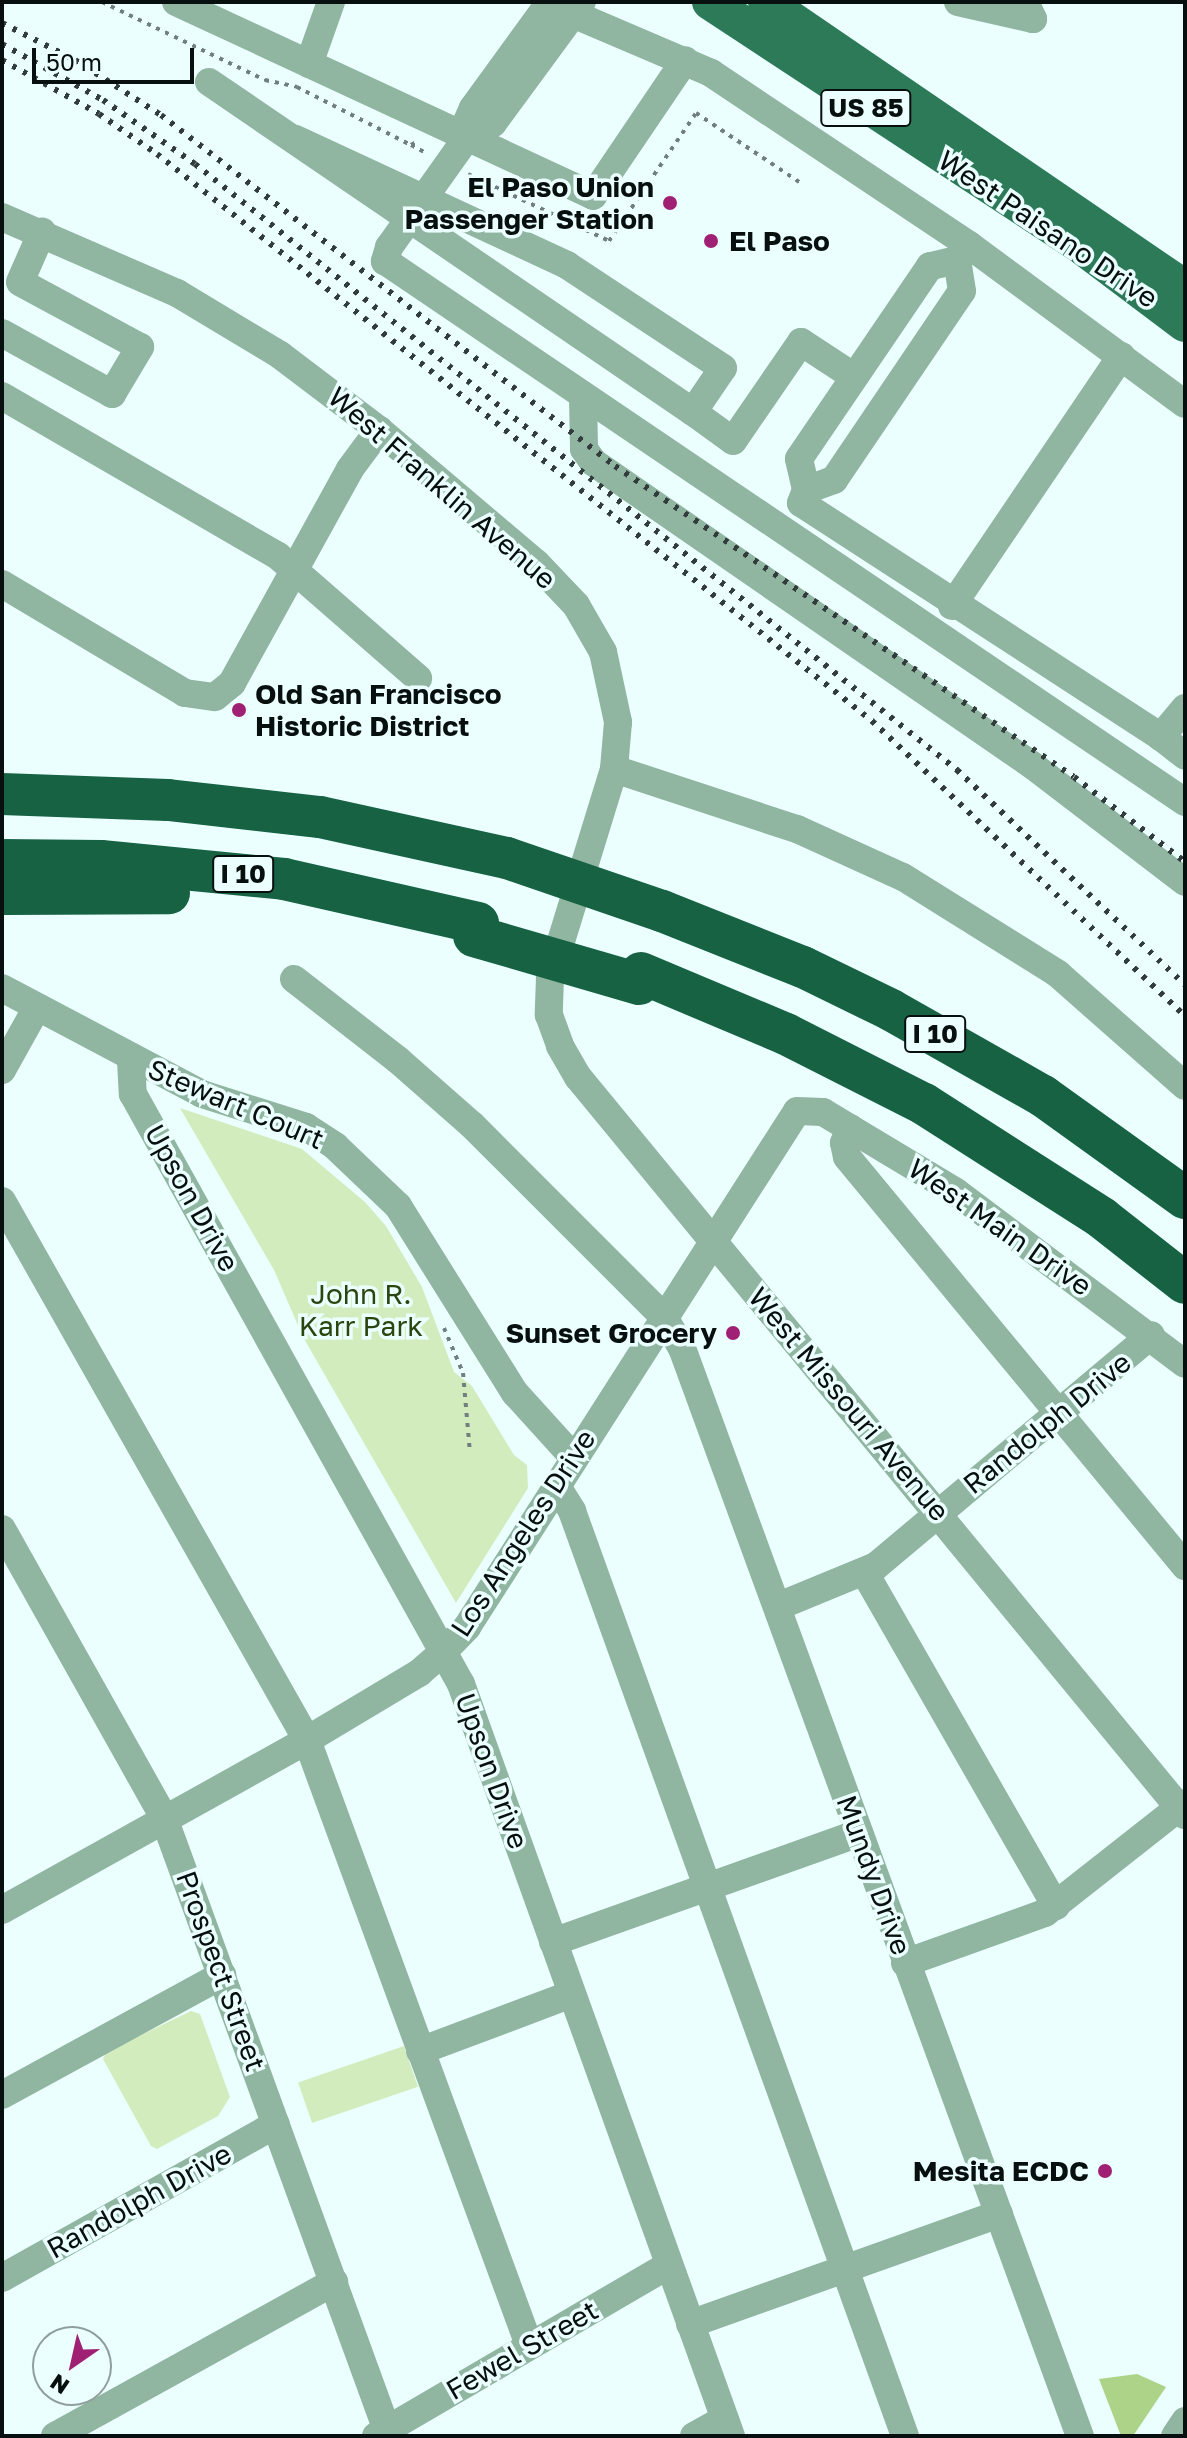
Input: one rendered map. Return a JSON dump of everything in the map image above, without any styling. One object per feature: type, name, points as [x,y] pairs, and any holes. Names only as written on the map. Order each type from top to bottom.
[{"type":"highway","points":[[2,768],[103,777],[168,800]]},
{"type":"highway","name":"I 10","points":[[2,794],[168,800],[320,817],[507,858],[662,911],[803,967],[952,1044],[1043,1096],[1185,1198]]},
{"type":"highway","name":"I 10","points":[[2,860],[101,861],[284,879],[476,929],[640,979],[786,1034],[924,1104],[1017,1161],[1185,1283]]},
{"type":"highway","points":[[2,894],[140,892],[247,899],[476,929]]},
{"type":"main road","name":"West Paisano Drive","points":[[710,2],[1185,288]]},
{"type":"main road","name":"West Paisano Drive","points":[[766,2],[1033,199],[1185,324]]},
{"type":"street","points":[[309,64],[331,2]]},
{"type":"street","points":[[958,2],[1033,19],[1025,2]]},
{"type":"street","points":[[1185,404],[1121,356],[963,252],[685,60],[568,6],[493,123],[468,136],[385,261],[1185,802]]},
{"type":"street","points":[[161,16],[309,64],[593,196],[685,60]]},
{"type":"street","points":[[209,82],[295,139],[417,209],[452,249],[697,407],[733,441],[801,342],[853,376]]},
{"type":"street","points":[[417,209],[471,218],[567,265],[723,368],[697,407]]},
{"type":"street","name":"West Franklin Avenue","points":[[2,217],[111,260],[229,323],[379,430],[536,563],[576,605],[613,681],[618,722],[614,769],[550,977]]},
{"type":"street","points":[[452,249],[471,218]]},
{"type":"street","points":[[2,333],[112,394],[140,347],[11,277],[42,232]]},
{"type":"street","points":[[963,252],[930,266],[799,459],[806,490],[801,503],[952,606],[1161,737],[1185,756]]},
{"type":"street","points":[[806,490],[834,480],[962,291],[963,252]]},
{"type":"street","points":[[952,606],[1121,356]]},
{"type":"street","points":[[2,396],[293,570],[418,678]]},
{"type":"street","points":[[583,396],[584,449],[593,462],[1032,765],[1185,882]]},
{"type":"street","points":[[2,584],[185,693],[215,697],[232,683],[350,469],[379,430]]},
{"type":"street","points":[[1161,737],[1185,708]]},
{"type":"street","points":[[614,769],[797,829],[903,877],[1058,974],[1185,1086]]},
{"type":"street","name":"West Missouri Avenue","points":[[550,977],[549,1015],[578,1077],[1183,1809]]},
{"type":"street","name":"Mundy Drive","points":[[294,979],[398,1060],[472,1125],[664,1317],[691,1366],[905,1963],[1080,2436]]},
{"type":"street","name":"Stewart Court","points":[[2,988],[131,1060],[202,1094],[306,1127],[379,1183],[515,1393],[573,1457]]},
{"type":"street","points":[[2,1070],[37,1007]]},
{"type":"street","name":"Upson Drive","points":[[131,1060],[133,1094],[445,1650],[728,2427]]},
{"type":"street","name":"Los Angeles Drive","points":[[2,1910],[307,1740],[419,1673],[445,1650],[467,1627],[792,1115],[804,1108]]},
{"type":"street","name":"West Main Drive","points":[[804,1108],[823,1112],[956,1192],[1151,1335],[1185,1364]]},
{"type":"street","points":[[850,1128],[844,1143],[847,1157],[1185,1566]]},
{"type":"street","points":[[2,1201],[307,1740],[529,2345]]},
{"type":"street","name":"Randolph Drive","points":[[779,1606],[865,1573],[1151,1335]]},
{"type":"street","points":[[556,1485],[572,1511],[905,2436]]},
{"type":"street","name":"Prospect Street","points":[[2,1529],[164,1818],[334,2282],[384,2434]]},
{"type":"street","points":[[865,1573],[1056,1906]]},
{"type":"street","points":[[905,1963],[1024,1923],[1056,1906],[1183,1809]]},
{"type":"street","points":[[553,1942],[859,1833]]},
{"type":"street","points":[[2,2095],[222,1975]]},
{"type":"street","points":[[420,2051],[572,1994]]},
{"type":"street","name":"Randolph Drive","points":[[2,2278],[276,2124]]},
{"type":"street","points":[[690,2324],[999,2214]]},
{"type":"street","name":"Fewel Street","points":[[384,2434],[529,2345],[669,2265]]},
{"type":"street","points":[[55,2436],[334,2282]]},
{"type":"street","points":[[1175,2436],[1185,2421]]},
{"type":"street","points":[[694,2436],[728,2427]]},
{"type":"path","points":[[102,2],[161,16],[265,80]]},
{"type":"path","points":[[462,172],[609,241],[696,113],[802,184]]},
{"type":"path","points":[[411,145],[436,159]]},
{"type":"path","points":[[440,1320],[463,1373],[470,1453]]},
{"type":"green space","name":"John R. Karr Park","points":[[180,1108],[302,1149],[365,1202],[386,1226],[422,1287],[454,1372],[472,1386],[514,1455],[527,1465],[528,1488],[456,1603],[303,1337],[274,1270]]},
{"type":"green space","points":[[191,2011],[200,2014],[230,2097],[218,2116],[157,2149],[151,2146],[103,2059],[106,2052]]},
{"type":"green space","points":[[404,2046],[418,2087],[312,2123],[298,2082]]},
{"type":"green space","points":[[1137,2374],[1166,2387],[1133,2436],[1121,2436],[1099,2379]]},
{"type":"railway","points":[[2,23],[75,60],[161,115],[615,466],[1074,777],[1185,862]]},
{"type":"railway","points":[[2,44],[103,100],[195,164],[957,770],[1185,985]]},
{"type":"railway","points":[[2,60],[99,114],[157,154],[872,721],[1185,1016]]},
{"type":"place","name":"El Paso Union Passenger Station","points":[[670,203]]},
{"type":"place","name":"El Paso","points":[[711,241]]},
{"type":"place","name":"Old San Francisco Historic District","points":[[239,710]]},
{"type":"place","name":"Sunset Grocery","points":[[733,1333]]},
{"type":"place","name":"Mesita ECDC","points":[[1105,2171]]}]
